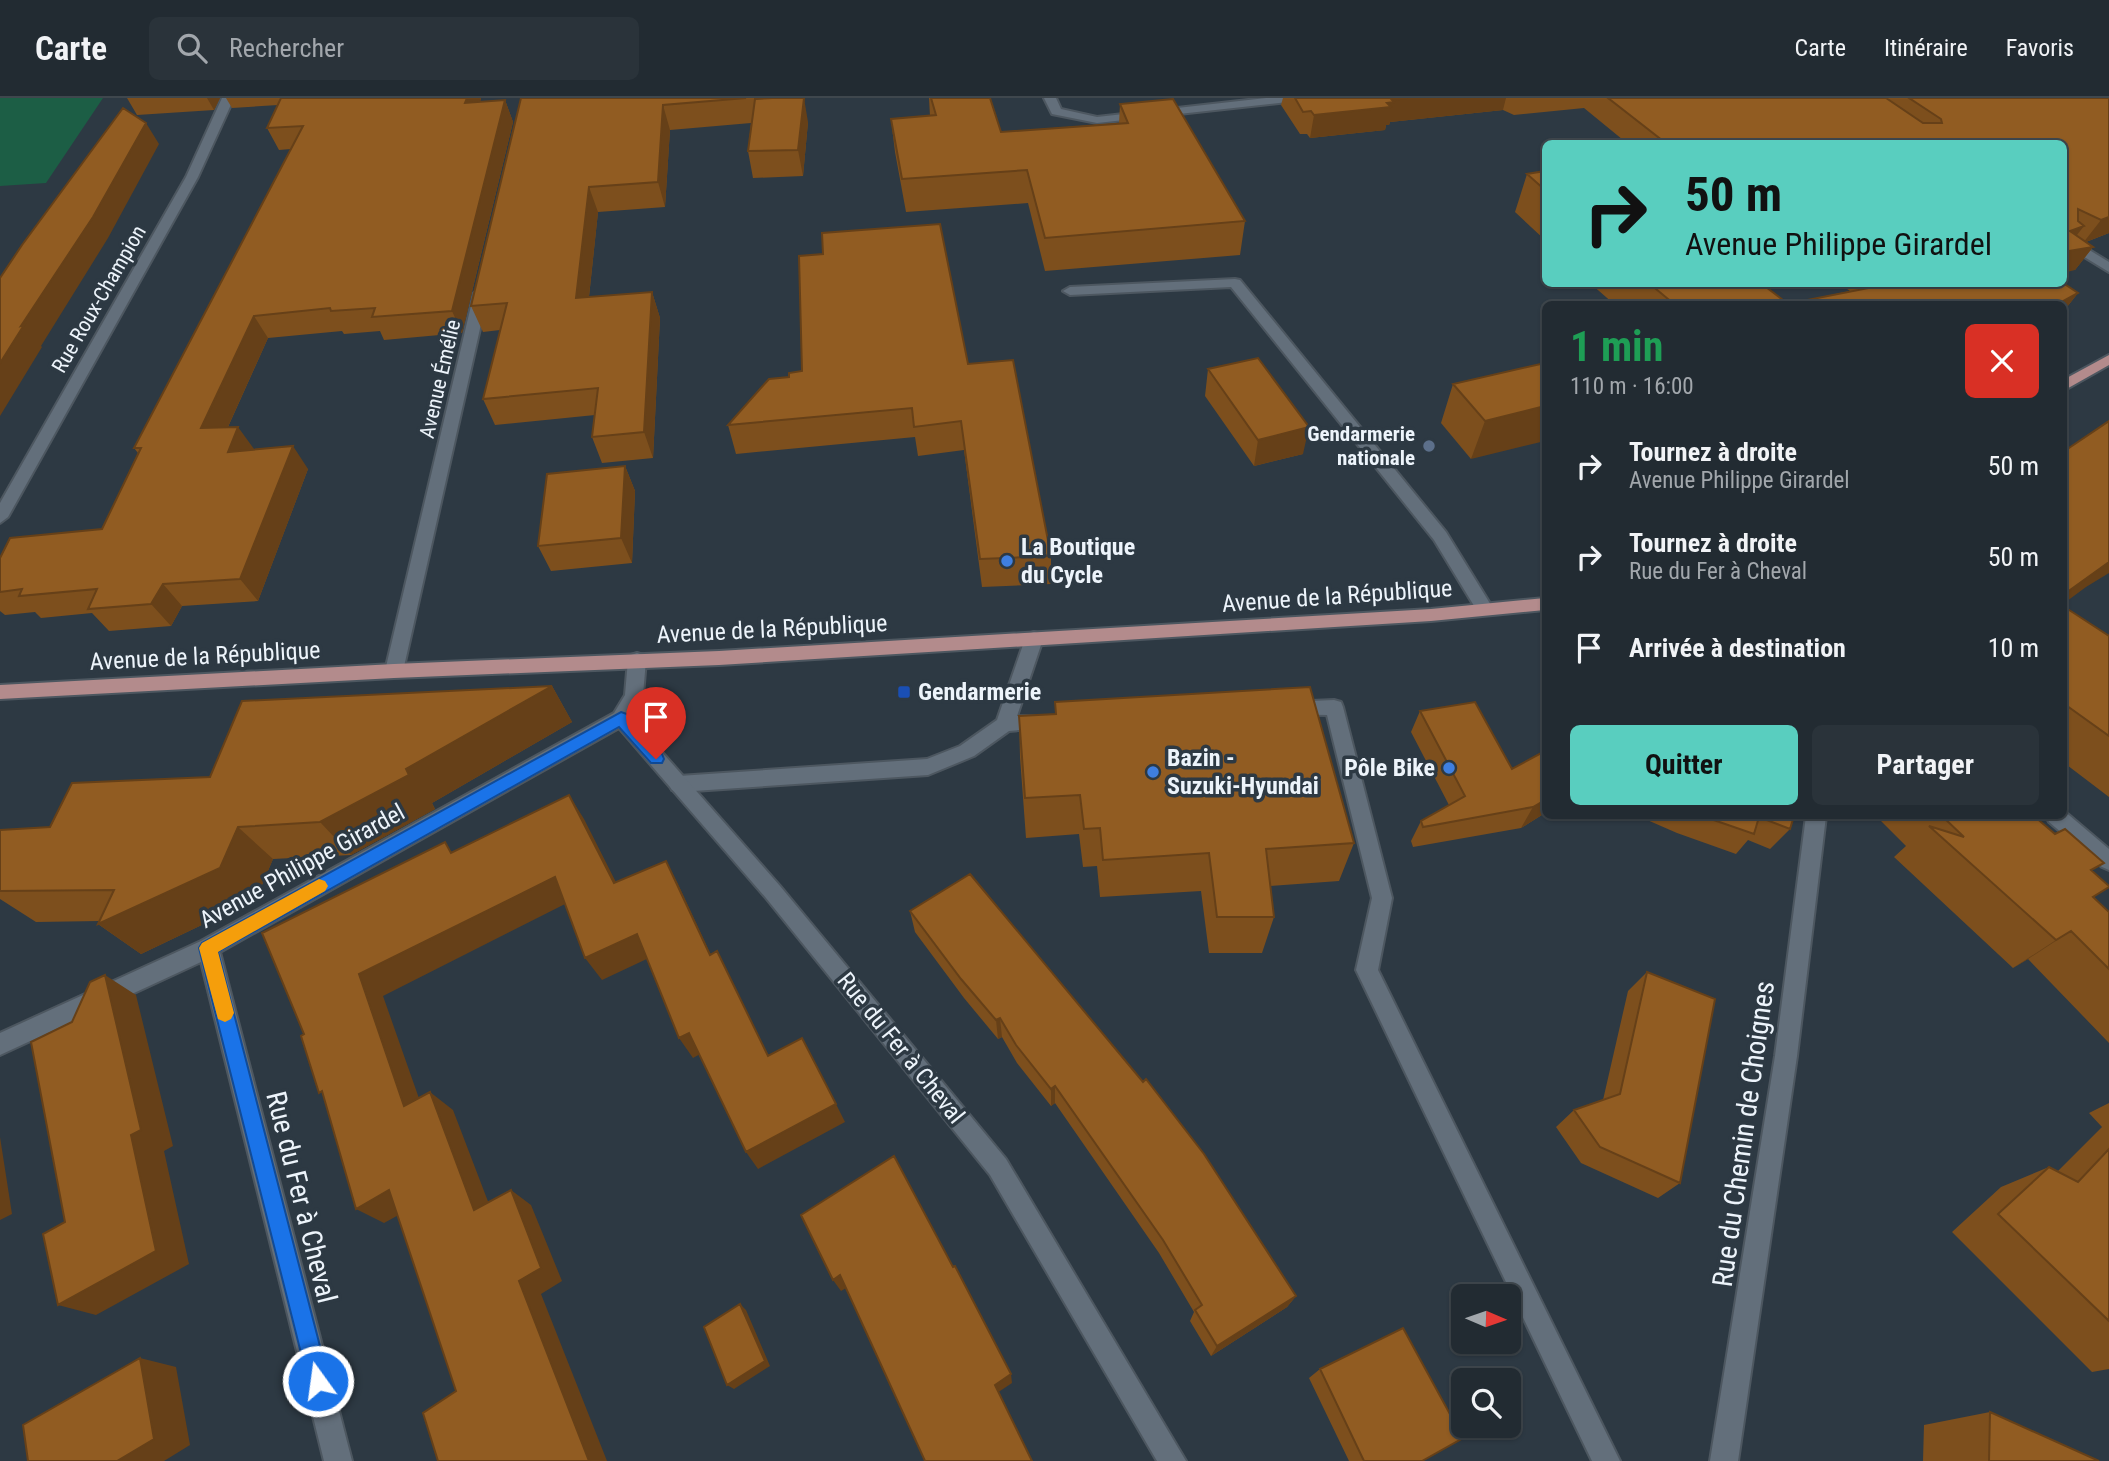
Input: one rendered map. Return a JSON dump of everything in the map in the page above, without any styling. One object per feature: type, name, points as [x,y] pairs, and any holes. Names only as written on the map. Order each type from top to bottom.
[{"type":"main road","points":[[2067,384],[2109,359]]},
{"type":"main road","name":"Avenue de la République","points":[[0,692],[394,670],[719,659],[1542,604]]},
{"type":"street","name":"Rue Roux-Champion","points":[[0,517],[192,177],[228,98]]},
{"type":"street","points":[[1049,98],[1056,111],[1097,120],[1297,98]]},
{"type":"street","points":[[2067,241],[2109,268]]},
{"type":"street","name":"Avenue Émélie","points":[[394,670],[484,281]]},
{"type":"street","points":[[1070,291],[1235,283],[1440,537],[1485,610]]},
{"type":"street","points":[[1005,724],[1034,639]]},
{"type":"street","points":[[621,718],[634,695],[637,660]]},
{"type":"street","points":[[1265,710],[1334,707],[1382,898],[1367,970],[1606,1461]]},
{"type":"street","name":"Rue du Fer à Cheval","points":[[621,718],[773,892],[998,1167],[1172,1461]]},
{"type":"street","name":"Avenue Philippe Girardel","points":[[0,1044],[208,948],[621,718]]},
{"type":"street","points":[[678,784],[928,767],[967,751],[1005,724],[1073,720]]},
{"type":"street","name":"Rue du Chemin de Choignes","points":[[1724,1461],[1786,1056],[1816,819]]},
{"type":"street","points":[[2060,819],[2109,861]]},
{"type":"street","name":"Rue du Fer à Cheval","points":[[208,948],[338,1461]]},
{"type":"green space","points":[[0,98],[103,98],[46,183],[0,186]]},
{"type":"building","points":[[281,98],[467,98],[465,103],[505,100],[452,311],[372,317],[375,308],[331,311],[330,308],[254,316],[201,428],[238,427],[228,452],[293,446],[240,579],[163,584],[151,604],[88,609],[97,589],[19,596],[22,589],[0,592],[0,558],[10,538],[102,529],[141,448],[134,448],[303,126],[267,128]]},
{"type":"building","points":[[521,98],[746,98],[663,105],[658,182],[589,187],[576,298],[652,292],[644,432],[592,437],[598,388],[483,399],[507,303],[471,306]]},
{"type":"building","points":[[804,98],[798,150],[748,151],[755,99]]},
{"type":"building","points":[[931,98],[990,98],[1001,132],[1128,123],[1120,104],[1173,99],[1245,221],[1045,238],[1027,170],[902,179],[891,119],[936,115]]},
{"type":"building","points":[[1295,98],[1407,98],[1387,103],[1391,107],[1314,115],[1311,111],[1303,112]]},
{"type":"building","points":[[1608,98],[1886,98],[1923,123],[1942,123],[1941,119],[1909,98],[2109,98],[2109,217],[2101,220],[2078,209],[2078,221],[2084,226],[2070,231],[2093,247],[2067,251],[2067,140],[1662,140]]},
{"type":"building","points":[[123,108],[146,123],[93,217],[21,326],[24,325],[0,363],[0,278]]},
{"type":"building","points":[[1542,172],[1542,187],[1527,174]]},
{"type":"building","points":[[940,224],[968,364],[1013,360],[1051,556],[980,559],[961,421],[914,427],[912,408],[728,425],[769,379],[789,377],[789,373],[802,371],[799,256],[823,254],[822,233]]},
{"type":"building","points":[[2067,286],[2078,293],[2063,301],[1802,301],[1869,288]]},
{"type":"building","points":[[1654,287],[1766,287],[1784,301],[1670,301]]},
{"type":"building","points":[[1258,358],[1309,427],[1258,440],[1208,369]]},
{"type":"building","points":[[1542,364],[1542,407],[1485,421],[1453,384]]},
{"type":"building","points":[[2109,421],[2109,562],[2067,592],[2067,449]]},
{"type":"building","points":[[625,466],[621,538],[538,546],[547,474]]},
{"type":"building","points":[[2067,609],[2109,636],[2109,736],[2067,706]]},
{"type":"building","points":[[552,686],[406,769],[409,775],[320,822],[238,827],[220,868],[98,924],[114,890],[0,891],[0,830],[50,827],[72,783],[210,777],[242,701]]},
{"type":"building","points":[[1310,687],[1354,843],[1266,849],[1274,917],[1217,917],[1209,853],[1103,860],[1100,828],[1084,829],[1080,795],[1025,798],[1019,716],[1056,714],[1055,702]]},
{"type":"building","points":[[1475,702],[1512,769],[1542,753],[1542,802],[1533,807],[1423,827],[1421,821],[1465,796],[1420,711]]},
{"type":"building","points":[[569,795],[614,883],[666,861],[710,955],[717,951],[768,1056],[802,1038],[836,1104],[746,1152],[689,1033],[679,1038],[637,934],[585,958],[555,877],[359,974],[404,1106],[430,1092],[474,1210],[511,1190],[541,1268],[519,1281],[589,1461],[438,1461],[423,1413],[456,1391],[389,1190],[356,1209],[322,1091],[319,1093],[301,1036],[304,1034],[262,933],[445,842],[451,853]]},
{"type":"building","points":[[1711,819],[1758,819],[1754,834]]},
{"type":"building","points":[[1764,819],[1793,819],[1790,829]]},
{"type":"building","points":[[1945,819],[2038,819],[2055,834],[2065,829],[2104,863],[2091,870],[2109,886],[2093,897],[2109,912],[2109,969],[2071,931],[2056,940],[1929,826],[1964,837]]},
{"type":"building","points":[[970,874],[1143,1082],[1146,1079],[1204,1154],[1296,1296],[1217,1346],[1195,1310],[1202,1305],[1163,1240],[1055,1086],[1051,1089],[1016,1045],[1000,1018],[996,1020],[961,979],[910,911]]},
{"type":"building","points":[[1647,972],[1715,999],[1680,1183],[1600,1147],[1574,1110],[1620,1094]]},
{"type":"building","points":[[105,975],[141,1130],[131,1135],[156,1251],[58,1305],[43,1234],[65,1222],[31,1042],[72,1022],[90,982]]},
{"type":"building","points":[[2109,1149],[2109,1321],[1998,1214],[2049,1167],[2078,1182]]},
{"type":"building","points":[[894,1156],[1011,1374],[995,1385],[1032,1461],[925,1461],[840,1275],[833,1280],[801,1215]]},
{"type":"building","points":[[740,1304],[765,1361],[727,1385],[704,1327]]},
{"type":"building","points":[[1403,1328],[1451,1416],[1451,1438],[1463,1438],[1422,1461],[1364,1461],[1320,1369]]},
{"type":"building","points":[[140,1358],[154,1439],[117,1461],[28,1461],[23,1425]]},
{"type":"building","points":[[1990,1412],[2099,1461],[1989,1461]]},
{"type":"slow traffic","points":[[225,1013],[208,948],[319,886]]},
{"type":"place","name":"Gendarmerie nationale","points":[[1429,446]]},
{"type":"place","name":"La Boutique du Cycle","points":[[1007,561]]},
{"type":"place","name":"Gendarmerie","points":[[904,692]]},
{"type":"place","name":"Pôle Bike","points":[[1449,768]]},
{"type":"place","name":"Bazin - Suzuki-Hyundai","points":[[1153,772]]},
{"type":"route","points":[[318,1381],[208,948],[621,718],[656,759]]}]
